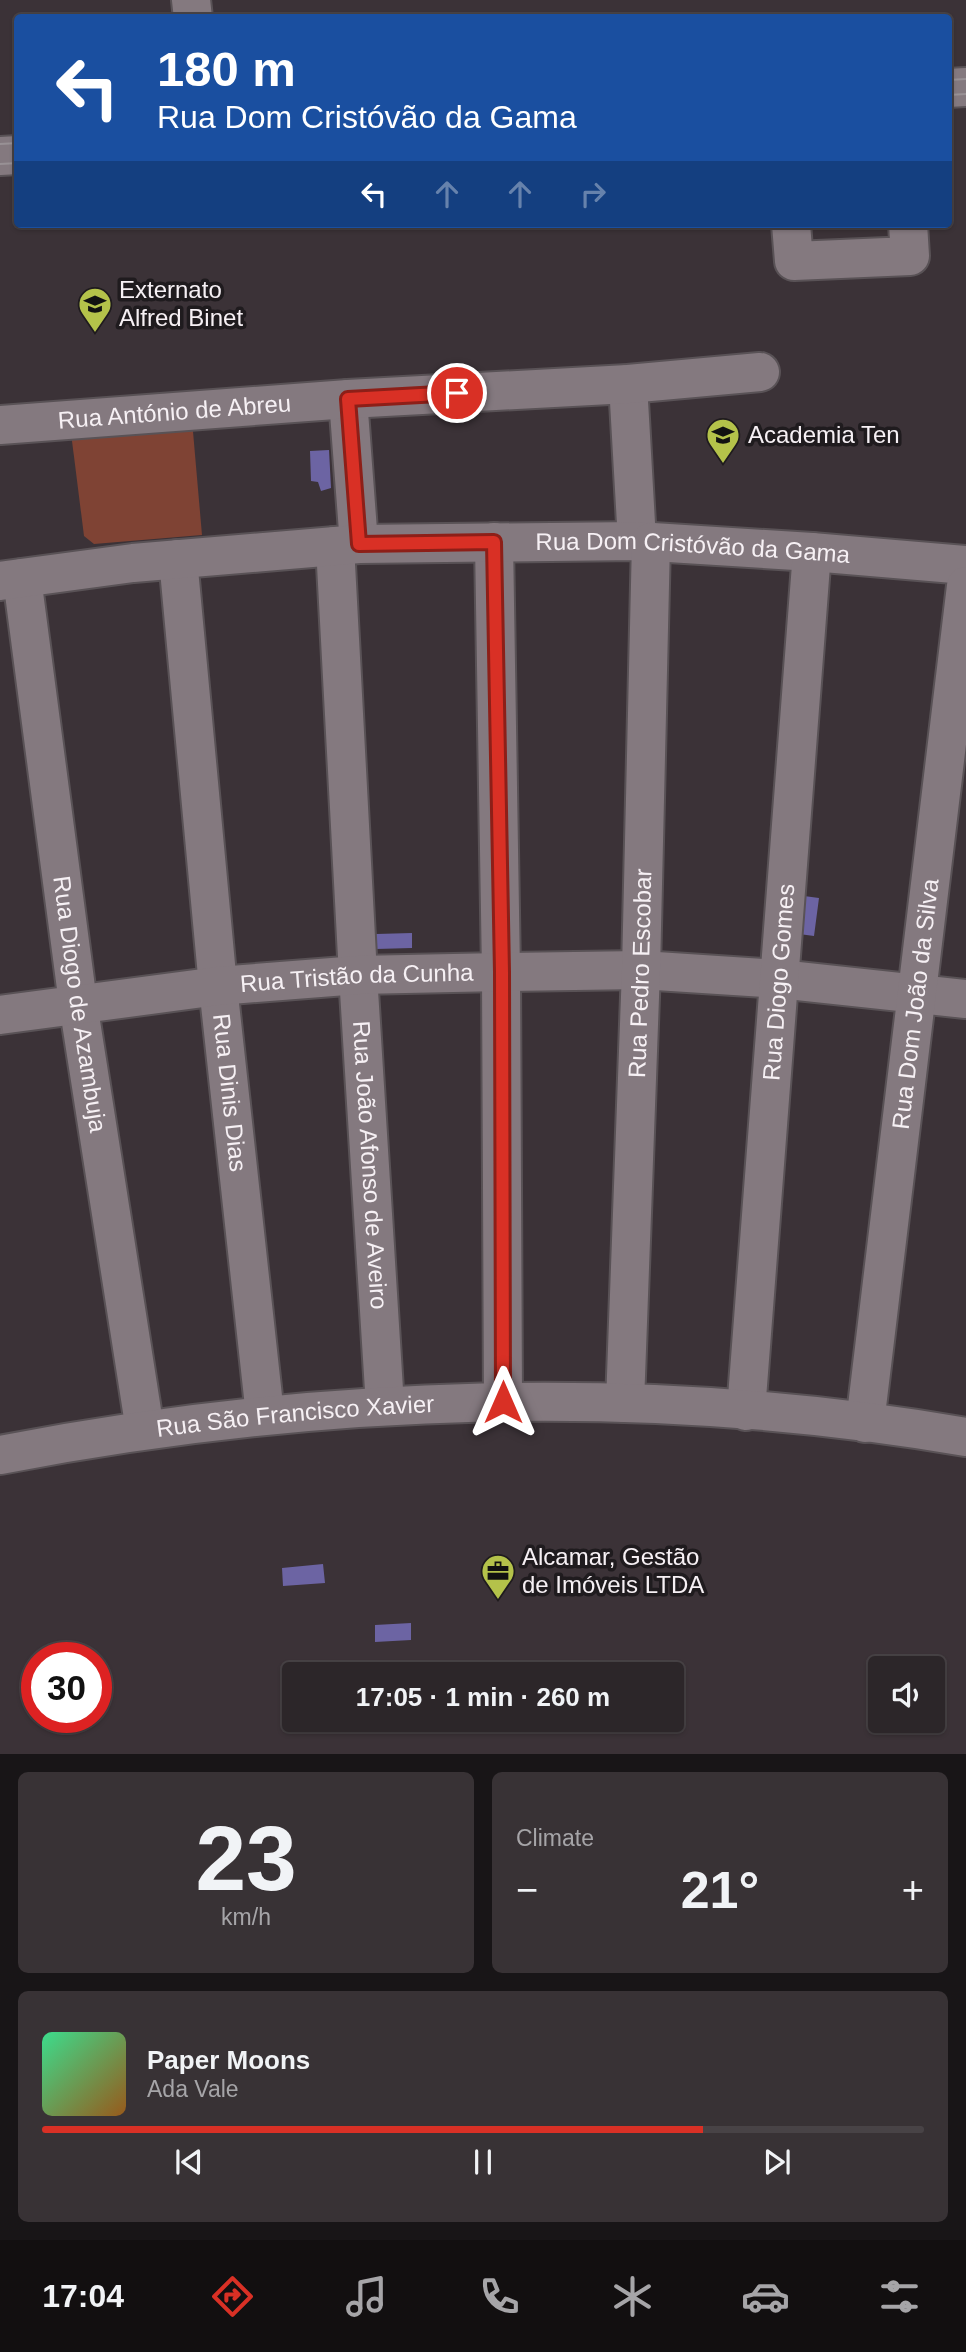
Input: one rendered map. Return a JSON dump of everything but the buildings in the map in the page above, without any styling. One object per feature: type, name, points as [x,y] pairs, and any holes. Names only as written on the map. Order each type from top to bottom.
[{"type":"street","points":[[791,228],[794,261],[910,256],[908,228]]},
{"type":"street","name":"Rua António de Abreu","points":[[0,425],[348,399],[628,384],[760,372]]},
{"type":"street","name":"Rua Pedro Escobar","points":[[625,1403],[641,970],[644,542],[628,384]]},
{"type":"street","points":[[347,545],[348,399]]},
{"type":"street","points":[[494,542],[502,972],[503,1402]]},
{"type":"street","name":"Rua Dom Cristóvão da Gama","points":[[11,579],[178,559],[347,545],[494,542],[644,542],[966,565]]},
{"type":"street","name":"Rua João Afonso de Aveiro","points":[[347,545],[358,975],[384,1406]]},
{"type":"street","name":"Rua Diogo Gomes","points":[[746,1411],[813,552]]},
{"type":"street","name":"Rua Dinis Dias","points":[[178,559],[218,986],[265,1415]]},
{"type":"street","name":"Rua Diogo de Azambuja","points":[[11,579],[145,1430]]},
{"type":"street","name":"Rua Dom João da Silva","points":[[864,1423],[966,586]]},
{"type":"street","name":"Rua Tristão da Cunha","points":[[0,1015],[218,986],[358,975],[502,972],[641,970],[779,979],[966,999]]},
{"type":"street","name":"Rua São Francisco Xavier","points":[[0,1455],[83,1439],[265,1415],[384,1406],[503,1402],[625,1403],[746,1411],[966,1437]]},
{"type":"shaded area","points":[[192,420],[202,535],[94,544],[84,536],[70,425]]},
{"type":"shaded area","points":[[329,450],[331,488],[321,491],[318,482],[311,481],[310,451]]},
{"type":"shaded area","points":[[804,896],[819,898],[814,936],[799,934]]},
{"type":"shaded area","points":[[412,933],[412,948],[376,949],[376,934]]},
{"type":"shaded area","points":[[323,1564],[325,1583],[283,1586],[282,1568]]},
{"type":"shaded area","points":[[411,1623],[411,1640],[375,1642],[375,1625]]},
{"type":"tram line","points":[[952,80],[966,79]]},
{"type":"tram line","points":[[952,95],[966,94]]},
{"type":"tram line","points":[[0,144],[14,143]]},
{"type":"tram line","points":[[0,164],[14,163]]},
{"type":"place","name":"Externato Alfred Binet","points":[[95,334]]},
{"type":"place","name":"Academia Ten","points":[[723,465]]},
{"type":"place","name":"Alcamar, Gestão de Imóveis LTDA","points":[[498,1601]]},
{"type":"route","points":[[457,393],[348,399],[359,544],[494,542],[502,972],[503,1402]]}]
